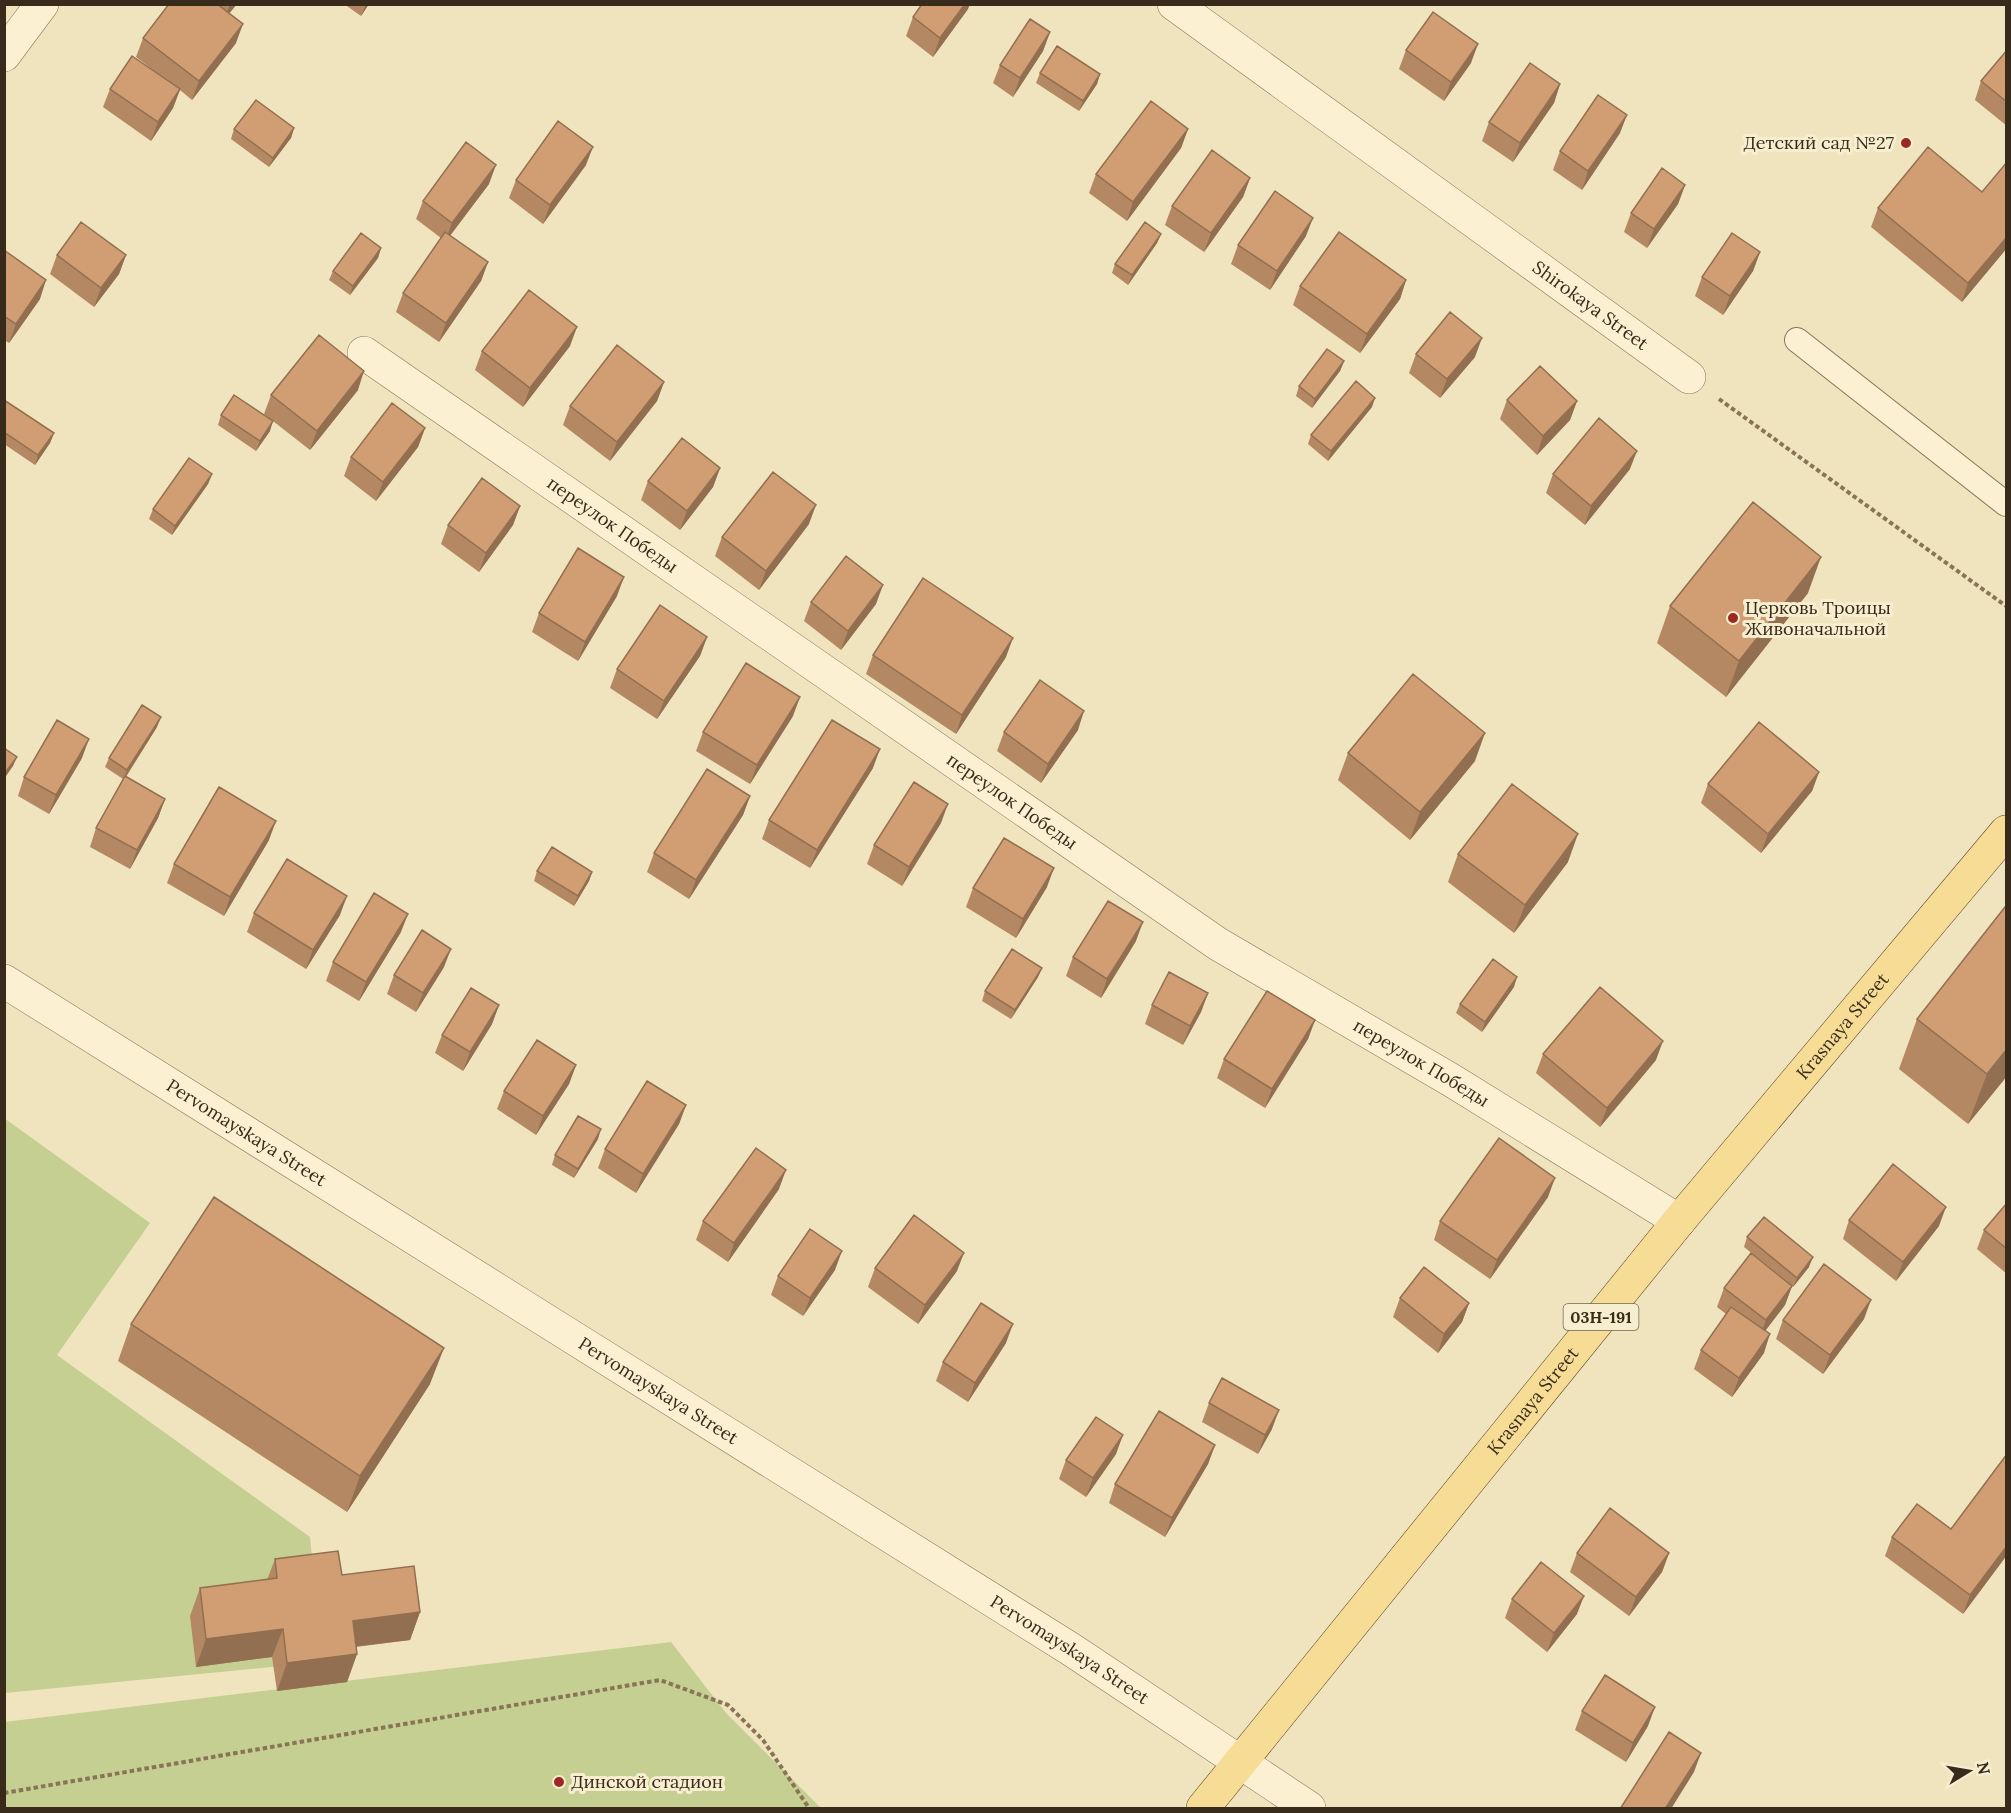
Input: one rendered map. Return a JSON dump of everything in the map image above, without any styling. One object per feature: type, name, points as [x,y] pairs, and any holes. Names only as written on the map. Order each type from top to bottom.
[{"type":"main road","name":"Krasnaya Street","points":[[1203,1809],[1679,1221],[2007,832]]},
{"type":"street","points":[[4,55],[42,4]]},
{"type":"street","name":"Shirokaya Street","points":[[1174,4],[1689,377]]},
{"type":"street","name":"переулок Победы","points":[[364,353],[1218,945],[1451,1080],[1679,1221]]},
{"type":"street","name":"Pervomayskaya Street","points":[[4,981],[1062,1643],[1309,1809]]},
{"type":"lane","points":[[1797,340],[2007,504]]},
{"type":"path","points":[[1689,377],[2007,606]]},
{"type":"path","points":[[4,1793],[660,1680],[728,1705],[763,1740],[809,1809]]},
{"type":"green space","points":[[4,1118],[150,1223],[57,1355],[310,1537],[322,1662],[5,1693]]},
{"type":"green space","points":[[671,1642],[726,1713],[821,1808],[5,1808],[4,1722]]},
{"type":"building","points":[[169,4],[217,4],[243,24],[199,81],[143,38]]},
{"type":"building","points":[[922,4],[965,4],[940,38],[913,17]]},
{"type":"building","points":[[1433,12],[1478,44],[1451,82],[1406,50]]},
{"type":"building","points":[[1030,19],[1050,32],[1020,78],[1000,65]]},
{"type":"building","points":[[1057,46],[1100,74],[1083,101],[1040,73]]},
{"type":"building","points":[[2007,50],[2007,102],[1981,81]]},
{"type":"building","points":[[132,56],[180,89],[158,122],[110,89]]},
{"type":"building","points":[[1530,63],[1560,84],[1520,143],[1489,122]]},
{"type":"building","points":[[1598,95],[1627,115],[1588,171],[1560,151]]},
{"type":"building","points":[[256,100],[294,128],[273,158],[234,129]]},
{"type":"building","points":[[1151,101],[1188,129],[1133,202],[1096,174]]},
{"type":"building","points":[[558,121],[593,147],[550,205],[516,180]]},
{"type":"building","points":[[466,142],[496,165],[452,223],[423,201]]},
{"type":"building","points":[[1928,147],[1982,192],[2007,162],[2007,237],[1968,283],[1878,208]]},
{"type":"building","points":[[1212,150],[1250,178],[1211,233],[1172,206]]},
{"type":"building","points":[[1662,168],[1685,185],[1654,229],[1631,213]]},
{"type":"building","points":[[1275,191],[1313,218],[1277,271],[1238,245]]},
{"type":"building","points":[[81,222],[126,255],[101,288],[57,255]]},
{"type":"building","points":[[1145,222],[1161,234],[1132,275],[1115,264]]},
{"type":"building","points":[[445,232],[488,262],[446,323],[403,293]]},
{"type":"building","points":[[1339,232],[1406,280],[1367,334],[1300,286]]},
{"type":"building","points":[[361,233],[381,248],[353,286],[333,271]]},
{"type":"building","points":[[1732,233],[1760,252],[1730,296],[1702,277]]},
{"type":"building","points":[[4,250],[46,280],[16,324],[4,316]]},
{"type":"building","points":[[529,290],[577,327],[530,388],[482,351]]},
{"type":"building","points":[[1450,312],[1482,338],[1447,379],[1416,354]]},
{"type":"building","points":[[319,335],[364,371],[317,431],[271,395]]},
{"type":"building","points":[[617,345],[664,382],[617,442],[570,406]]},
{"type":"building","points":[[1327,349],[1344,361],[1315,399],[1299,386]]},
{"type":"building","points":[[1540,366],[1577,401],[1543,436],[1507,400]]},
{"type":"building","points":[[1356,381],[1375,398],[1331,451],[1311,435]]},
{"type":"building","points":[[234,395],[273,421],[260,441],[221,415]]},
{"type":"building","points":[[4,400],[54,433],[38,455],[4,432]]},
{"type":"building","points":[[392,403],[425,428],[383,482],[351,457]]},
{"type":"building","points":[[1599,418],[1637,451],[1591,506],[1553,474]]},
{"type":"building","points":[[682,438],[720,468],[687,511],[648,481]]},
{"type":"building","points":[[189,458],[212,474],[175,526],[153,509]]},
{"type":"building","points":[[773,472],[816,505],[766,571],[722,537]]},
{"type":"building","points":[[482,478],[520,506],[486,553],[448,525]]},
{"type":"building","name":"Церковь Троицы Живоначальной","points":[[1753,502],[1821,557],[1739,661],[1670,606]]},
{"type":"building","points":[[578,548],[624,577],[585,642],[539,613]]},
{"type":"building","points":[[846,556],[883,585],[848,631],[811,602]]},
{"type":"building","points":[[923,578],[1013,638],[962,715],[873,655]]},
{"type":"building","points":[[660,605],[707,637],[664,701],[617,669]]},
{"type":"building","points":[[746,663],[800,697],[757,765],[703,732]]},
{"type":"building","points":[[1413,674],[1485,733],[1420,812],[1348,753]]},
{"type":"building","points":[[1040,680],[1084,711],[1048,764],[1004,732]]},
{"type":"building","points":[[142,705],[161,717],[127,770],[109,758]]},
{"type":"building","points":[[57,720],[89,739],[56,795],[24,777]]},
{"type":"building","points":[[832,720],[880,749],[817,850],[769,820]]},
{"type":"building","points":[[1759,722],[1819,772],[1768,834],[1708,784]]},
{"type":"building","points":[[4,748],[17,757],[4,774]]},
{"type":"building","points":[[707,769],[750,796],[696,880],[654,853]]},
{"type":"building","points":[[125,776],[165,799],[137,850],[96,828]]},
{"type":"building","points":[[914,782],[948,804],[909,867],[874,845]]},
{"type":"building","points":[[1512,784],[1578,834],[1525,905],[1458,854]]},
{"type":"building","points":[[219,787],[276,821],[230,897],[174,864]]},
{"type":"building","points":[[1004,838],[1054,868],[1023,919],[973,888]]},
{"type":"building","points":[[552,847],[592,872],[578,896],[537,871]]},
{"type":"building","points":[[287,859],[347,896],[313,950],[254,913]]},
{"type":"building","points":[[374,893],[408,914],[366,982],[333,962]]},
{"type":"building","points":[[1108,901],[1143,922],[1107,979],[1073,957]]},
{"type":"building","points":[[2005,907],[2007,908],[2007,1049],[1987,1074],[1917,1019]]},
{"type":"building","points":[[422,930],[451,949],[423,993],[394,975]]},
{"type":"building","points":[[1012,949],[1042,968],[1015,1010],[985,991]]},
{"type":"building","points":[[1493,959],[1517,977],[1485,1022],[1460,1004]]},
{"type":"building","points":[[1169,972],[1208,993],[1190,1026],[1152,1005]]},
{"type":"building","points":[[1600,987],[1663,1041],[1607,1108],[1543,1054]]},
{"type":"building","points":[[471,988],[499,1005],[470,1052],[442,1035]]},
{"type":"building","points":[[1267,991],[1315,1020],[1272,1089],[1224,1059]]},
{"type":"building","points":[[537,1040],[576,1065],[543,1116],[504,1091]]},
{"type":"building","points":[[647,1081],[686,1105],[643,1174],[605,1149]]},
{"type":"building","points":[[578,1116],[601,1129],[578,1169],[555,1155]]},
{"type":"building","points":[[1499,1138],[1555,1178],[1497,1260],[1440,1221]]},
{"type":"building","points":[[756,1148],[786,1170],[734,1243],[703,1221]]},
{"type":"building","points":[[1893,1164],[1946,1207],[1903,1262],[1849,1220]]},
{"type":"building","points":[[214,1197],[444,1348],[360,1476],[131,1324]]},
{"type":"building","points":[[2007,1203],[2007,1249],[1984,1230]]},
{"type":"building","points":[[914,1215],[964,1253],[925,1305],[875,1268]]},
{"type":"building","points":[[1764,1217],[1813,1257],[1797,1278],[1747,1237]]},
{"type":"building","points":[[810,1229],[842,1251],[810,1298],[778,1276]]},
{"type":"building","points":[[1751,1253],[1792,1286],[1766,1320],[1724,1288]]},
{"type":"building","points":[[1824,1264],[1871,1300],[1830,1355],[1783,1320]]},
{"type":"building","points":[[1424,1267],[1469,1303],[1444,1334],[1400,1298]]},
{"type":"building","points":[[981,1303],[1013,1324],[975,1383],[943,1362]]},
{"type":"building","points":[[1731,1307],[1770,1334],[1739,1378],[1701,1350]]},
{"type":"building","points":[[1222,1378],[1279,1410],[1265,1435],[1209,1403]]},
{"type":"building","points":[[1159,1411],[1215,1445],[1172,1518],[1115,1484]]},
{"type":"building","points":[[1096,1417],[1123,1435],[1093,1478],[1066,1460]]},
{"type":"building","points":[[2007,1454],[2007,1546],[1970,1595],[1892,1537],[1917,1504],[1951,1529]]},
{"type":"building","points":[[1610,1508],[1669,1553],[1636,1597],[1577,1553]]},
{"type":"building","points":[[338,1551],[342,1575],[414,1566],[420,1612],[353,1621],[357,1654],[287,1663],[283,1629],[206,1639],[200,1588],[277,1578],[275,1559]]},
{"type":"building","points":[[1541,1562],[1584,1596],[1554,1633],[1512,1599]]},
{"type":"building","points":[[1605,1675],[1655,1707],[1633,1743],[1582,1711]]},
{"type":"building","points":[[1669,1732],[1701,1753],[1665,1809],[1620,1809]]},
{"type":"place","name":"Детский сад №27","points":[[1906,143]]},
{"type":"place","name":"Церковь Троицы Живоначальной","points":[[1733,618]]},
{"type":"place","name":"Динской стадион","points":[[559,1782]]}]
